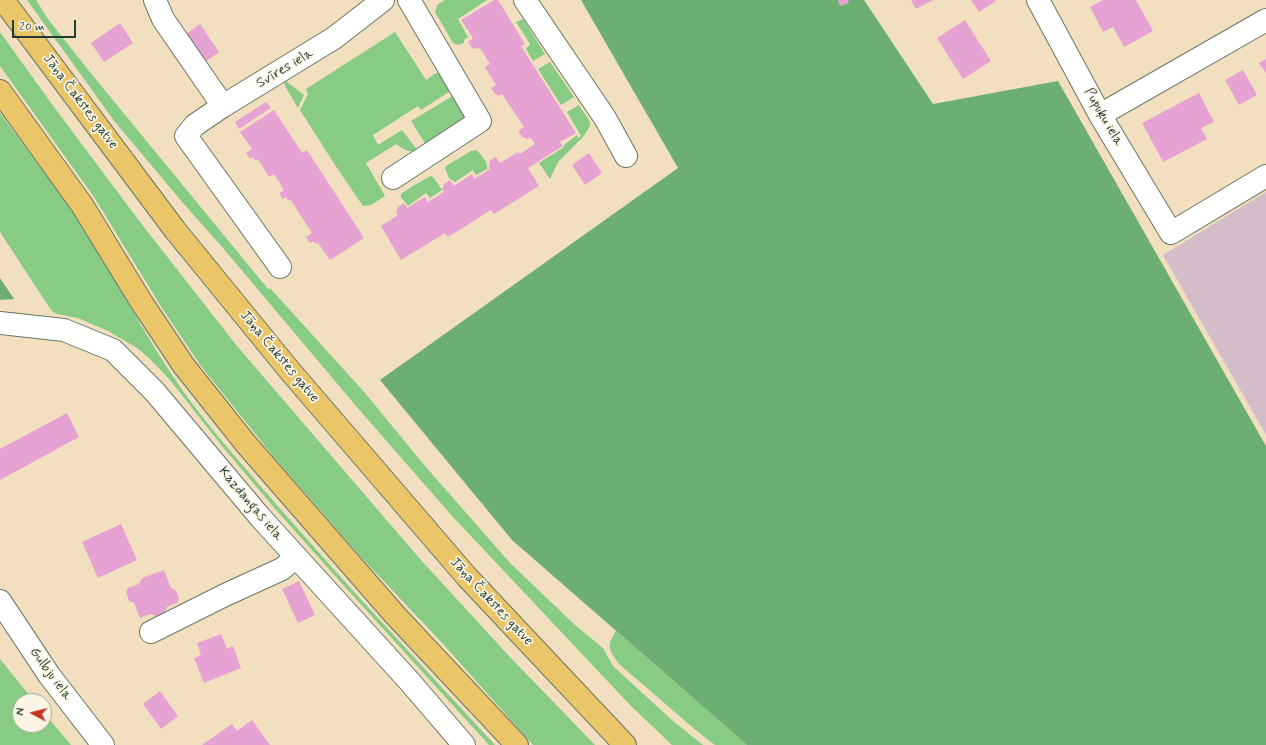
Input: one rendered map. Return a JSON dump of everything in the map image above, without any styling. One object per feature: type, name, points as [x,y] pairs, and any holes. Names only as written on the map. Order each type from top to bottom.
[{"type":"highway","name":"Jāņa Čakstes gatve","points":[[3,0],[175,230],[290,371],[467,578],[579,695]]},
{"type":"highway","points":[[0,91],[82,205],[142,303],[184,366],[246,444],[395,615],[518,745]]},
{"type":"highway","points":[[579,695],[625,745]]},
{"type":"highway","points":[[579,695],[642,745]]},
{"type":"street","points":[[155,0],[163,19],[223,106]]},
{"type":"street","name":"Svīres iela","points":[[280,267],[186,136],[195,125],[223,106],[334,38],[383,0]]},
{"type":"street","points":[[393,178],[480,121],[409,0]]},
{"type":"street","points":[[525,0],[605,118],[626,156]]},
{"type":"street","name":"Pupuķu iela","points":[[1038,0],[1100,114],[1171,233],[1266,176]]},
{"type":"street","points":[[1100,114],[1266,20]]},
{"type":"street","name":"Kazdangas iela","points":[[0,323],[64,330],[112,350],[155,392],[260,517],[410,682],[461,744]]},
{"type":"street","points":[[151,632],[225,595],[282,569],[296,557]]},
{"type":"street","name":"Gulbju iela","points":[[0,601],[49,675],[103,745]]},
{"type":"shaded area","points":[[1266,192],[1266,435],[1163,255]]},
{"type":"green space","points":[[27,0],[36,0],[48,19],[89,71],[268,289],[270,288],[365,393],[425,466],[510,563],[575,625],[603,648],[613,666],[673,721],[703,745],[672,745],[631,706],[453,517],[356,406],[115,122]]},
{"type":"green space","points":[[445,0],[487,0],[458,19],[468,37],[464,40],[464,43],[458,45],[453,43],[435,12],[437,5]]},
{"type":"green space","points":[[581,0],[864,0],[933,104],[1058,81],[1266,446],[1266,745],[747,745],[512,540],[380,380],[678,168]]},
{"type":"green space","points":[[523,19],[545,54],[533,61],[526,49],[530,44],[516,22]]},
{"type":"green space","points":[[0,32],[140,222],[237,346],[420,559],[508,655],[595,745],[533,745],[445,646],[361,557],[273,456],[201,366],[162,308],[94,197],[0,66]]},
{"type":"green space","points":[[395,32],[426,80],[436,73],[443,73],[452,90],[421,110],[418,106],[373,135],[378,145],[402,130],[418,151],[409,151],[396,144],[366,163],[385,196],[371,205],[363,206],[300,110],[308,94],[306,89]]},
{"type":"green space","points":[[550,62],[574,97],[561,105],[538,69]]},
{"type":"green space","points":[[286,81],[304,95],[298,108],[286,88],[284,83]]},
{"type":"green space","points":[[456,94],[469,117],[428,148],[411,121]]},
{"type":"green space","points":[[579,105],[590,122],[590,126],[583,137],[558,162],[550,179],[539,163],[564,147],[564,145],[577,135],[578,138],[581,136],[567,112]]},
{"type":"green space","points":[[0,113],[83,228],[167,367],[205,420],[309,542],[495,745],[489,745],[277,511],[222,446],[170,380],[149,358],[137,348],[108,331],[78,318],[57,314],[49,307],[0,232]]},
{"type":"green space","points":[[476,150],[485,161],[487,169],[476,175],[473,170],[455,182],[449,178],[445,168],[446,166],[471,151]]},
{"type":"green space","points":[[431,176],[442,190],[430,198],[426,193],[408,206],[401,197],[401,194]]},
{"type":"green space","points":[[0,278],[14,299],[0,300]]},
{"type":"green space","points":[[616,631],[747,745],[715,745],[619,664],[610,648],[611,641]]},
{"type":"green space","points":[[0,659],[28,693],[12,693],[12,733],[52,733],[52,722],[71,745],[0,745]]},
{"type":"building","points":[[494,0],[498,0],[525,44],[521,46],[576,133],[560,142],[563,146],[528,168],[539,186],[494,214],[491,210],[448,237],[445,233],[401,260],[381,226],[398,215],[396,212],[398,207],[404,203],[407,208],[425,197],[428,202],[444,192],[442,189],[444,184],[450,180],[454,186],[472,174],[474,179],[490,169],[490,161],[496,157],[500,163],[518,152],[520,154],[535,144],[530,137],[528,139],[522,137],[518,131],[524,127],[502,94],[500,96],[495,94],[491,88],[496,85],[485,67],[490,64],[480,48],[472,48],[468,42],[473,38],[461,20]]},
{"type":"building","points":[[838,0],[848,0],[849,3],[840,6]]},
{"type":"building","points":[[911,0],[933,0],[916,9]]},
{"type":"building","points":[[971,0],[995,0],[996,1],[979,12]]},
{"type":"building","points":[[1103,0],[1136,0],[1153,31],[1124,47],[1113,27],[1103,32],[1090,7]]},
{"type":"building","points":[[965,20],[991,61],[963,79],[937,38]]},
{"type":"building","points":[[120,23],[133,43],[104,62],[91,43]]},
{"type":"building","points":[[200,24],[219,52],[205,62],[186,34]]},
{"type":"building","points":[[1266,59],[1266,73],[1259,63]]},
{"type":"building","points":[[1243,70],[1257,95],[1239,105],[1225,80]]},
{"type":"building","points":[[1199,93],[1214,122],[1201,128],[1207,139],[1163,162],[1142,123]]},
{"type":"building","points":[[266,102],[271,108],[239,129],[235,122]]},
{"type":"building","points":[[274,110],[302,153],[307,150],[364,238],[330,260],[318,243],[316,244],[313,241],[310,243],[306,237],[312,233],[290,199],[288,201],[286,197],[283,199],[279,193],[284,190],[274,174],[269,177],[258,159],[255,161],[253,157],[250,159],[246,153],[252,149],[240,132]]},
{"type":"building","points":[[589,153],[602,173],[585,185],[572,165]]},
{"type":"building","points":[[67,413],[79,437],[0,480],[0,449]]},
{"type":"building","points":[[121,524],[137,560],[98,578],[82,542]]},
{"type":"building","points":[[164,570],[171,588],[176,590],[179,598],[177,603],[167,607],[165,613],[156,616],[150,614],[140,618],[134,603],[129,601],[126,592],[128,588],[139,584],[142,578]]},
{"type":"building","points":[[299,581],[315,615],[298,623],[282,589]]},
{"type":"building","points":[[221,634],[227,649],[233,646],[241,668],[204,683],[194,658],[201,655],[197,643]]},
{"type":"building","points":[[160,691],[178,716],[161,729],[143,704]]},
{"type":"building","points":[[252,720],[270,745],[202,745],[232,724],[237,731]]}]
